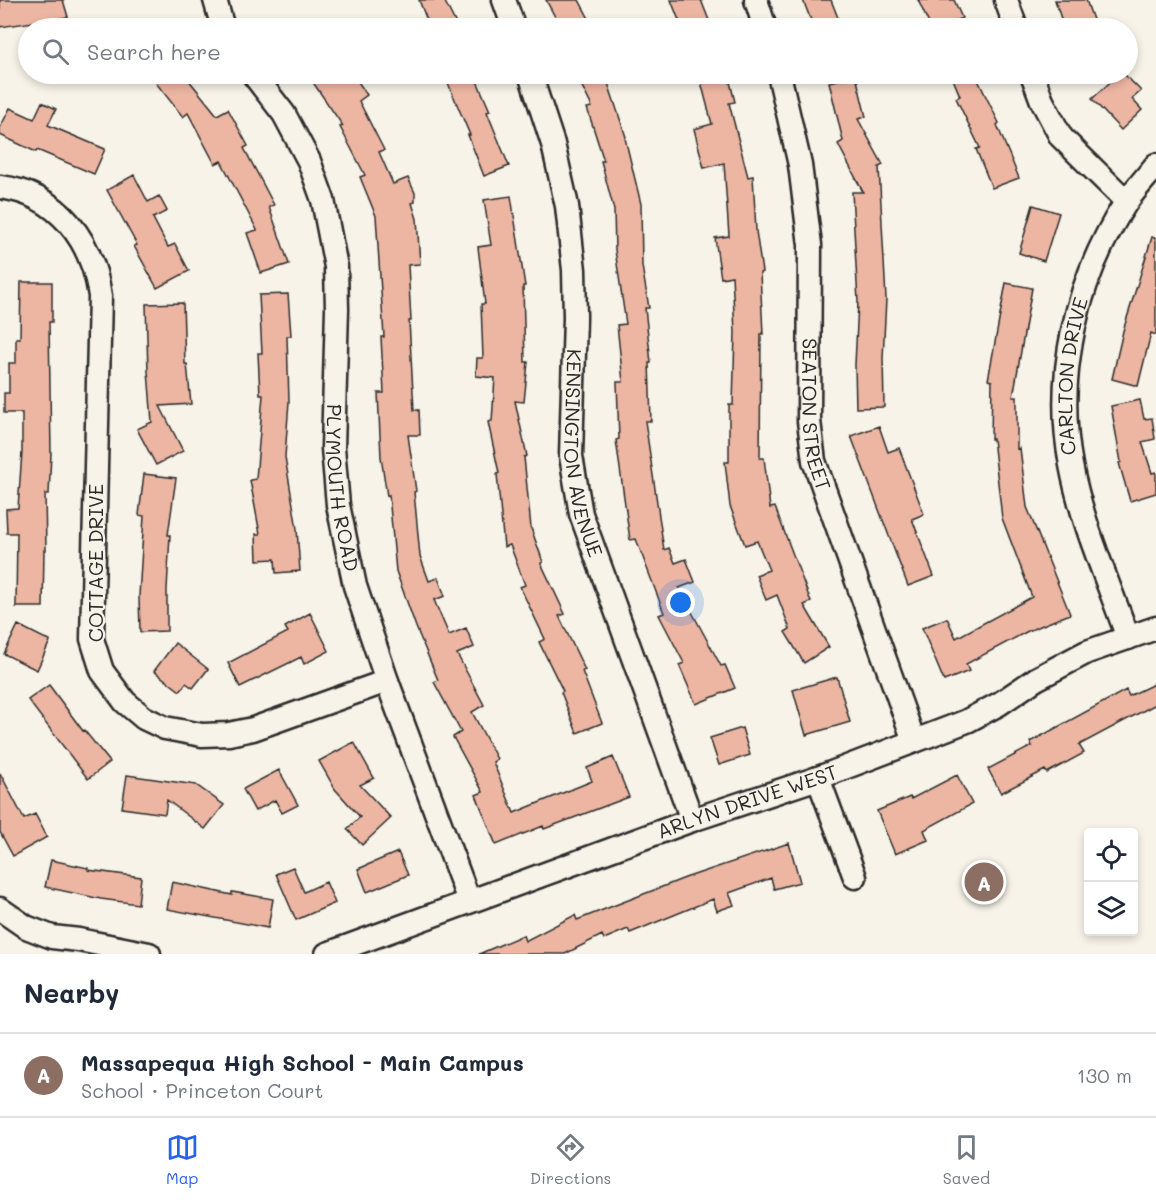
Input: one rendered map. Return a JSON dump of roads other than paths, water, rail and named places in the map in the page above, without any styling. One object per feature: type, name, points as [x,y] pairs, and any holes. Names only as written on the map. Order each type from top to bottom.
[{"type":"street","points":[[215,0],[220,18]]},
{"type":"street","points":[[504,0],[510,18]]},
{"type":"street","points":[[756,0],[762,18]]},
{"type":"street","points":[[1006,0],[1012,18]]},
{"type":"street","name":"PLYMOUTH ROAD","points":[[261,84],[284,114],[309,161],[323,200],[336,267],[333,448],[338,505],[355,586],[387,681],[469,902]]},
{"type":"street","name":"KENSINGTON AVENUE","points":[[533,84],[553,144],[568,216],[574,270],[572,456],[581,514],[692,820]]},
{"type":"street","name":"SEATON STREET","points":[[781,84],[800,165],[810,245],[809,421],[814,461],[914,741]]},
{"type":"street","points":[[1036,84],[1061,137],[1126,201]]},
{"type":"street","name":"CARLTON DRIVE","points":[[1128,638],[1085,518],[1071,466],[1066,430],[1066,374],[1077,308],[1093,264],[1126,201],[1156,165]]},
{"type":"street","name":"COTTAGE DRIVE","points":[[0,187],[18,189],[48,204],[73,226],[87,249],[98,278],[100,296],[92,639],[102,671],[125,702],[144,718],[165,728],[202,735],[229,734],[253,729],[387,681]]},
{"type":"street","name":"ARLYN DRIVE WEST","points":[[327,954],[692,820],[818,778],[967,721],[999,704],[1036,679],[1087,652],[1156,628]]},
{"type":"street","points":[[818,778],[855,877]]},
{"type":"street","points":[[0,909],[26,927],[78,947],[149,954]]},
{"type":"place","name":"Massapequa High School - Main Campus","points":[[984,882]]}]
